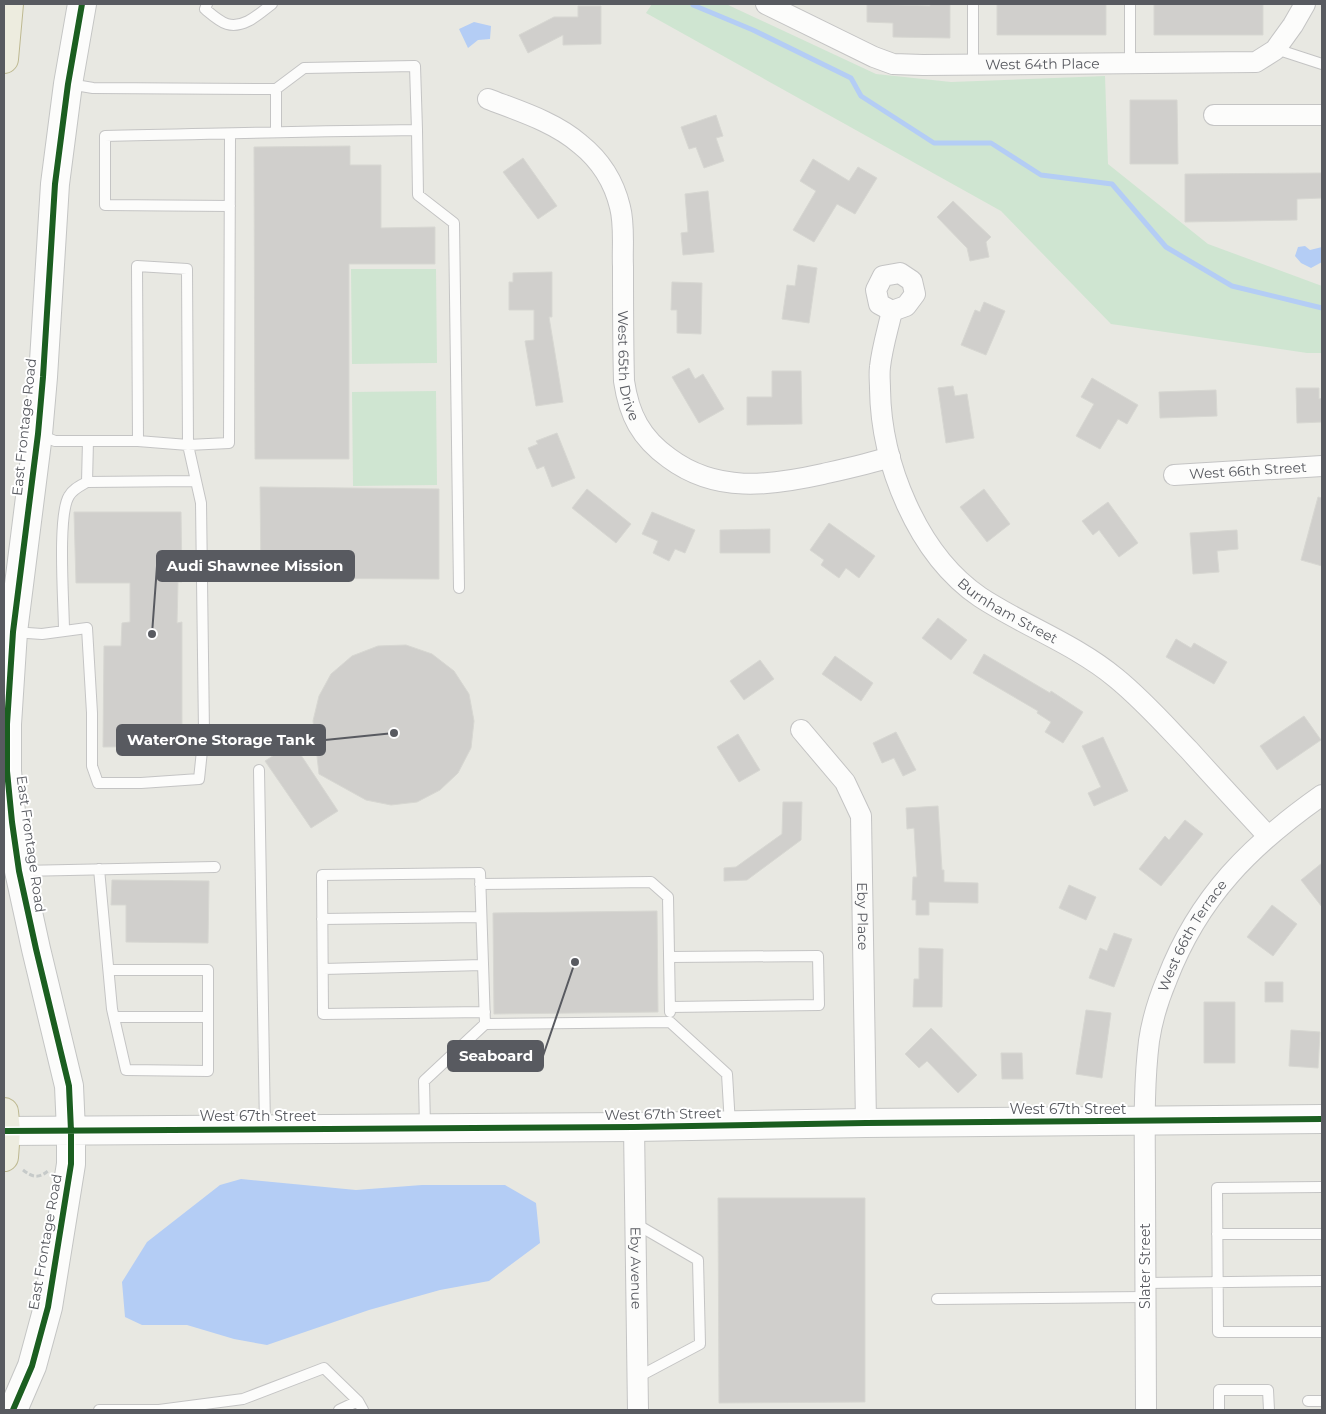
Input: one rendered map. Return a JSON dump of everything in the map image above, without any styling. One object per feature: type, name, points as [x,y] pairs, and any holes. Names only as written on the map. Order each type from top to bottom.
[{"type":"highway","points":[[4,59],[9,4]]},
{"type":"street","name":"East Frontage Road","points":[[13,1410],[32,1366],[48,1307],[71,1164],[69,1086],[19,871],[7,771],[9,679],[13,632],[38,434],[55,184],[68,84],[82,4]]},
{"type":"street","name":"West 64th Place","points":[[766,4],[893,64],[973,65],[1256,62],[1276,49],[1305,4]]},
{"type":"street","name":"West 65th Drive","points":[[488,99],[535,118],[579,142],[597,159],[612,182],[620,208],[622,234],[624,381],[627,398],[637,426],[655,448],[682,468],[711,480],[735,484],[784,483],[866,465],[890,457]]},
{"type":"street","points":[[1214,115],[1322,114]]},
{"type":"street","name":"Burnham Street","points":[[892,311],[880,367],[880,405],[884,431],[890,457],[911,515],[932,548],[951,571],[978,595],[1006,613],[1072,647],[1116,678],[1153,711],[1268,836]]},
{"type":"street","name":"West 66th Street","points":[[1174,475],[1322,466]]},
{"type":"street","name":"Eby Place","points":[[800,730],[845,782],[861,816],[866,1123]]},
{"type":"street","name":"West 66th Terrace","points":[[1145,1121],[1144,1096],[1149,1039],[1160,997],[1188,932],[1211,896],[1230,874],[1268,836],[1322,795]]},
{"type":"street","name":"West 67th Street","points":[[8,1140],[71,1131],[1322,1119]]},
{"type":"street","name":"Slater Street","points":[[1145,1121],[1146,1410]]},
{"type":"street","name":"Eby Avenue","points":[[634,1127],[638,1410]]},
{"type":"lane","points":[[208,4],[205,9],[226,24],[238,25],[248,21],[272,4]]},
{"type":"lane","points":[[973,4],[973,65]]},
{"type":"lane","points":[[1130,4],[1130,64]]},
{"type":"lane","points":[[1276,49],[1322,64]]},
{"type":"lane","points":[[68,84],[93,88],[276,89],[304,68],[415,66],[418,195],[454,223],[459,588]]},
{"type":"lane","points":[[276,89],[276,131]]},
{"type":"lane","points":[[230,206],[105,205],[105,136],[230,134],[276,131],[417,130]]},
{"type":"lane","points":[[38,434],[55,441],[138,441],[188,445],[229,443],[230,134]]},
{"type":"lane","points":[[13,632],[42,634],[87,628],[92,713],[92,766],[98,783],[142,783],[199,779],[204,732],[200,503],[188,445],[187,269],[137,266],[138,441]]},
{"type":"lane","points":[[87,482],[88,441]]},
{"type":"lane","points":[[64,631],[62,532],[64,510],[68,496],[76,488],[87,482],[195,481]]},
{"type":"lane","points":[[259,770],[265,1129]]},
{"type":"lane","points":[[19,871],[215,867]]},
{"type":"lane","points":[[99,868],[109,970],[114,1017],[126,1070],[208,1071],[208,970],[109,970]]},
{"type":"lane","points":[[485,1012],[323,1014],[322,875],[480,873],[481,916],[485,1012],[485,1024]]},
{"type":"lane","points":[[480,884],[651,882],[668,896],[670,1022]]},
{"type":"lane","points":[[322,919],[481,916]]},
{"type":"lane","points":[[669,957],[818,956],[819,1005],[670,1007]]},
{"type":"lane","points":[[323,969],[483,965]]},
{"type":"lane","points":[[114,1017],[208,1017]]},
{"type":"lane","points":[[425,1128],[424,1081],[485,1024],[670,1022],[727,1074],[730,1125]]},
{"type":"lane","points":[[1322,1187],[1216,1188],[1218,1332],[1322,1332]]},
{"type":"lane","points":[[636,1224],[698,1260],[700,1344],[638,1377]]},
{"type":"lane","points":[[1217,1234],[1322,1234]]},
{"type":"lane","points":[[937,1299],[1145,1290],[1218,1282],[1322,1281]]},
{"type":"lane","points":[[99,1410],[159,1410],[243,1399],[324,1368],[361,1406]]},
{"type":"lane","points":[[1219,1410],[1218,1390],[1268,1390],[1269,1410]]},
{"type":"lane","points":[[1308,1401],[1322,1401]]},
{"type":"lane","points":[[339,1410],[361,1406]]},
{"type":"path","points":[[8,1140],[32,1177],[42,1176],[51,1168]]},
{"type":"green space","points":[[652,4],[726,4],[876,74],[951,82],[1105,76],[1108,164],[1208,244],[1322,286],[1322,353],[1307,353],[1111,324],[1001,211],[646,13]]},
{"type":"green space","points":[[351,269],[436,269],[437,363],[352,364]]},
{"type":"green space","points":[[436,391],[437,485],[353,486],[352,392]]},
{"type":"water","points":[[474,22],[491,26],[490,39],[478,40],[468,48],[459,29]]},
{"type":"water","points":[[1305,246],[1310,250],[1322,247],[1322,262],[1311,268],[1301,263],[1295,256],[1298,247]]},
{"type":"water","points":[[241,1179],[356,1190],[422,1185],[505,1185],[536,1203],[540,1243],[489,1281],[440,1290],[369,1310],[267,1345],[234,1339],[187,1325],[142,1325],[125,1317],[122,1282],[147,1242],[220,1185]]},
{"type":"building","points":[[867,4],[930,6],[930,4],[950,4],[950,38],[893,37],[893,23],[867,22]]},
{"type":"building","points":[[997,4],[1106,4],[1106,35],[997,35]]},
{"type":"building","points":[[1154,4],[1263,4],[1263,35],[1154,35]]},
{"type":"building","points":[[578,6],[601,6],[601,44],[563,45],[563,35],[528,53],[519,35],[554,17],[578,17]]},
{"type":"building","points":[[1130,100],[1177,100],[1178,164],[1130,164]]},
{"type":"building","points":[[716,115],[723,136],[716,138],[724,161],[704,168],[696,147],[689,149],[681,127]]},
{"type":"building","points":[[350,146],[350,165],[381,165],[381,228],[435,227],[435,264],[349,264],[349,459],[255,459],[254,147]]},
{"type":"building","points":[[523,158],[557,206],[538,219],[503,172]]},
{"type":"building","points":[[813,159],[849,181],[858,167],[877,178],[855,214],[837,204],[814,242],[793,230],[816,191],[800,181]]},
{"type":"building","points":[[1322,173],[1322,198],[1297,199],[1297,220],[1185,222],[1185,174]]},
{"type":"building","points":[[708,191],[714,252],[683,255],[681,233],[688,232],[685,194]]},
{"type":"building","points":[[953,201],[991,237],[986,242],[989,257],[970,261],[967,248],[937,217]]},
{"type":"building","points":[[798,265],[817,268],[809,323],[782,319],[787,285],[795,286]]},
{"type":"building","points":[[552,272],[552,317],[549,317],[563,402],[536,406],[525,341],[534,340],[534,310],[509,310],[509,282],[513,282],[513,273]]},
{"type":"building","points":[[672,282],[702,283],[701,334],[677,333],[677,310],[671,310]]},
{"type":"building","points":[[984,302],[1005,311],[986,355],[961,345],[975,310],[980,312]]},
{"type":"building","points":[[689,368],[695,379],[703,374],[724,409],[699,423],[672,377]]},
{"type":"building","points":[[772,371],[801,371],[802,424],[747,425],[747,397],[772,397]]},
{"type":"building","points":[[1092,378],[1138,405],[1127,424],[1118,419],[1100,449],[1076,436],[1094,404],[1081,397]]},
{"type":"building","points":[[953,386],[955,396],[967,394],[974,438],[946,443],[938,388]]},
{"type":"building","points":[[1296,388],[1319,388],[1319,399],[1322,398],[1322,422],[1297,423]]},
{"type":"building","points":[[1216,390],[1217,416],[1160,418],[1159,392]]},
{"type":"building","points":[[557,433],[575,478],[552,487],[544,466],[537,469],[528,448],[538,444],[536,441]]},
{"type":"building","points":[[260,487],[439,489],[439,579],[261,578]]},
{"type":"building","points":[[587,489],[631,524],[616,543],[572,508]]},
{"type":"building","points":[[984,489],[1010,524],[987,542],[960,507]]},
{"type":"building","points":[[1318,497],[1322,498],[1322,566],[1301,560]]},
{"type":"building","points":[[1108,502],[1138,543],[1119,557],[1099,530],[1093,535],[1082,521]]},
{"type":"building","points":[[74,512],[181,512],[182,582],[178,582],[177,623],[182,622],[182,746],[103,747],[104,646],[121,646],[122,623],[130,622],[130,583],[76,583]]},
{"type":"building","points":[[652,512],[695,530],[685,553],[675,549],[669,561],[653,553],[658,541],[642,534]]},
{"type":"building","points":[[829,523],[875,556],[859,578],[846,568],[839,578],[821,565],[824,560],[810,550]]},
{"type":"building","points":[[770,529],[770,553],[720,553],[720,530]]},
{"type":"building","points":[[1237,530],[1238,549],[1217,551],[1219,572],[1193,574],[1190,533]]},
{"type":"building","points":[[938,618],[967,640],[951,660],[922,638]]},
{"type":"building","points":[[1176,639],[1191,648],[1194,643],[1227,662],[1214,684],[1166,657]]},
{"type":"building","points":[[406,645],[432,654],[454,671],[469,694],[474,721],[471,748],[458,773],[440,790],[417,802],[391,805],[366,800],[319,774],[313,721],[319,696],[331,674],[352,656],[378,646]]},
{"type":"building","points":[[984,654],[1050,693],[1051,691],[1083,712],[1063,743],[1045,732],[1051,722],[1037,713],[1038,711],[973,673]]},
{"type":"building","points":[[835,656],[873,683],[861,701],[822,674]]},
{"type":"building","points":[[760,660],[774,679],[744,700],[730,681]]},
{"type":"building","points":[[1304,716],[1321,740],[1277,770],[1260,746]]},
{"type":"building","points":[[896,732],[916,770],[903,776],[894,758],[882,763],[873,743]]},
{"type":"building","points":[[738,734],[760,770],[739,782],[717,747]]},
{"type":"building","points":[[1103,737],[1128,791],[1094,806],[1088,793],[1101,787],[1082,746]]},
{"type":"building","points":[[293,743],[338,811],[311,828],[265,761]]},
{"type":"building","points":[[783,802],[802,802],[801,840],[747,880],[724,881],[724,868],[736,867],[782,834]]},
{"type":"building","points":[[938,806],[944,882],[978,883],[978,903],[929,902],[929,915],[916,915],[916,900],[912,900],[913,877],[917,877],[914,828],[907,829],[906,808]]},
{"type":"building","points":[[1185,820],[1203,834],[1161,886],[1139,869],[1165,836],[1169,840]]},
{"type":"building","points":[[1322,863],[1322,907],[1301,880]]},
{"type":"building","points":[[112,880],[209,881],[208,943],[126,942],[126,905],[111,905]]},
{"type":"building","points":[[1069,885],[1096,897],[1086,920],[1059,908]]},
{"type":"building","points":[[1272,905],[1297,924],[1273,956],[1247,937]]},
{"type":"building","points":[[657,911],[658,1012],[494,1014],[493,913]]},
{"type":"building","points":[[1114,933],[1132,939],[1114,987],[1089,978],[1100,948],[1107,951]]},
{"type":"building","points":[[919,948],[943,949],[942,1007],[913,1007],[914,979],[919,979]]},
{"type":"building","points":[[1265,982],[1283,982],[1283,1002],[1265,1002]]},
{"type":"building","points":[[1204,1002],[1235,1002],[1235,1063],[1204,1063]]},
{"type":"building","points":[[1086,1010],[1111,1013],[1102,1078],[1076,1074]]},
{"type":"building","points":[[931,1028],[977,1075],[958,1093],[927,1061],[919,1068],[905,1054]]},
{"type":"building","points":[[1291,1030],[1320,1032],[1318,1068],[1289,1066]]},
{"type":"building","points":[[1001,1053],[1022,1053],[1023,1079],[1002,1079]]},
{"type":"building","points":[[718,1198],[865,1198],[865,1402],[719,1403]]},
{"type":"waterway","points":[[693,5],[753,30],[851,78],[861,96],[934,143],[991,143],[1041,175],[1112,184],[1166,247],[1232,286],[1322,308]]},
{"type":"cycle path","points":[[13,1410],[32,1366],[48,1307],[71,1164],[69,1086],[19,871],[7,771],[7,724],[13,632],[38,434],[55,184],[68,84],[82,4]]},
{"type":"cycle path","points":[[4,1131],[634,1127],[1322,1119]]},
{"type":"place","name":"Audi Shawnee Mission","points":[[152,634]]},
{"type":"place","name":"WaterOne Storage Tank","points":[[394,733]]},
{"type":"place","name":"Seaboard","points":[[575,962]]}]
